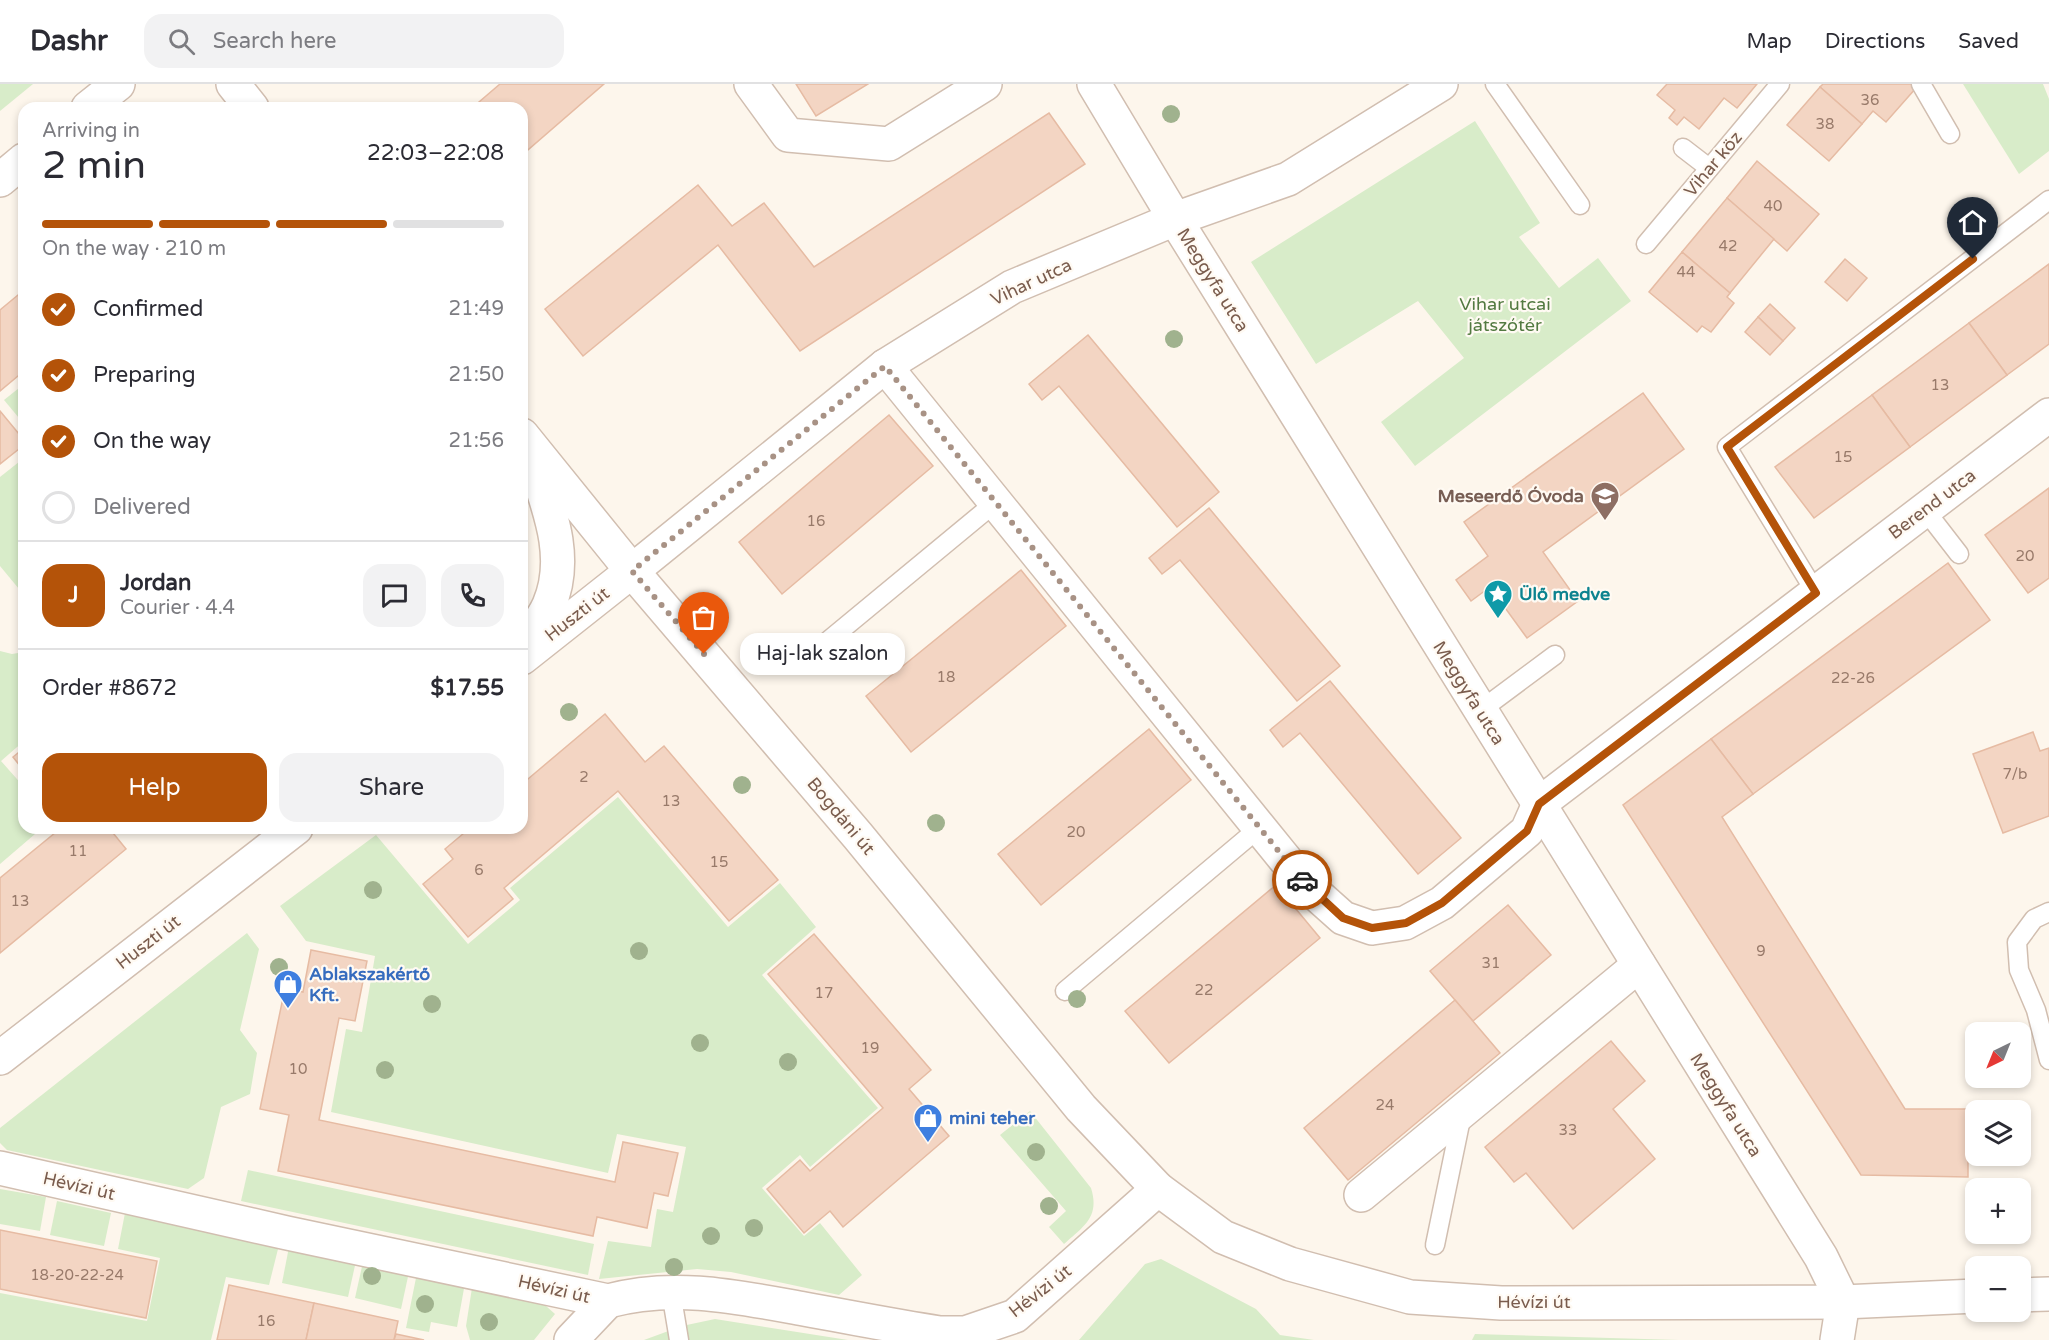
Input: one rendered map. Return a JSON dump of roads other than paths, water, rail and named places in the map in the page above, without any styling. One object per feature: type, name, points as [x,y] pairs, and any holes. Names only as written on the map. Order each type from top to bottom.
[{"type":"street","points":[[96,102],[118,84]]},
{"type":"street","points":[[233,84],[247,102]]},
{"type":"street","points":[[751,84],[788,135],[889,144],[985,84]]},
{"type":"street","name":"Meggyfa utca","points":[[1094,84],[1175,219],[1821,1257],[1843,1302]]},
{"type":"street","name":"Vihar utca","points":[[632,571],[885,366],[1012,286],[1175,219],[1288,179],[1441,84]]},
{"type":"street","points":[[0,180],[18,165]]},
{"type":"street","name":"Berend utca","points":[[885,366],[1306,885],[1343,918],[1372,928],[1406,923],[1442,903],[1527,831],[1539,804],[2049,415]]},
{"type":"street","name":"Bogdáni út","points":[[528,443],[632,571],[858,836],[1081,1108],[1158,1190]]},
{"type":"street","name":"Bogdáni út","points":[[528,450],[549,511],[559,568],[549,605],[528,639]]},
{"type":"street","name":"Huszti út","points":[[528,653],[632,571]]},
{"type":"street","name":"Huszti út","points":[[0,1058],[288,834]]},
{"type":"street","points":[[1362,1196],[1639,965]]},
{"type":"street","name":"Hévízi út","points":[[0,1168],[276,1231],[608,1301],[630,1295],[671,1292],[716,1293],[940,1333],[965,1333],[1015,1316],[1158,1190],[1223,1237],[1290,1264],[1410,1297],[1501,1302],[1843,1302],[1965,1296]]},
{"type":"street","points":[[2031,1295],[2049,1294]]},
{"type":"street","points":[[571,1340],[608,1301]]},
{"type":"street","points":[[1837,1340],[1843,1302]]},
{"type":"lane","points":[[1495,84],[1580,205]]},
{"type":"lane","name":"Vihar köz","points":[[1646,244],[1780,84]]},
{"type":"lane","points":[[1921,84],[1950,134]]},
{"type":"lane","points":[[1683,148],[1708,168]]},
{"type":"lane","points":[[1816,593],[1727,447],[2049,200]]},
{"type":"lane","points":[[823,645],[996,502]]},
{"type":"lane","points":[[1925,510],[1959,554]]},
{"type":"lane","points":[[1480,710],[1555,655]]},
{"type":"lane","points":[[1065,991],[1259,828]]},
{"type":"lane","points":[[2049,912],[2034,919],[2017,942],[2019,970],[2036,1010],[2049,1060]]},
{"type":"lane","points":[[1435,1245],[1462,1112]]},
{"type":"lane","points":[[671,1292],[679,1340]]},
{"type":"place","name":"Meseerdő Óvoda","points":[[1605,522]]},
{"type":"place","name":"Ülő medve","points":[[1498,620]]},
{"type":"place","name":"Haj-lak szalon","points":[[704,654]]},
{"type":"place","name":"Ablakszakértő Kft.","points":[[288,1010]]},
{"type":"place","name":"mini teher","points":[[928,1144]]},
{"type":"park label","name":"Vihar utcai játszótér","points":[[1505,314]]}]
